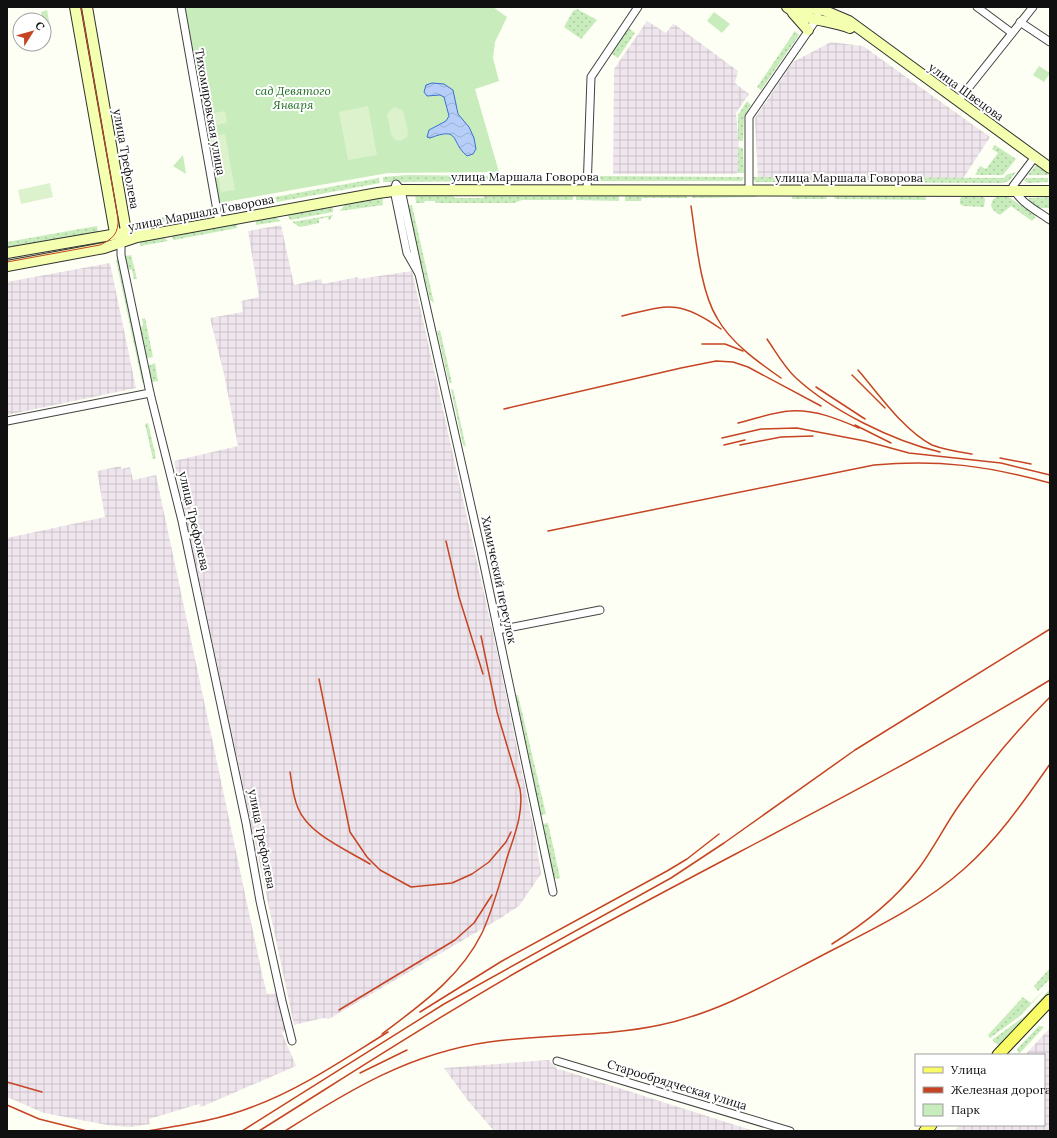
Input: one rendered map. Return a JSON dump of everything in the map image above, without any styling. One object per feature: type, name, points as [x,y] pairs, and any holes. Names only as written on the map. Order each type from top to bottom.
[{"type":"main road","points":[[999,1054],[1050,1000]]},
{"type":"main road","points":[[1007,1054],[1050,1009]]},
{"type":"street","name":"улица Трефолева","points":[[75,7],[120,232]]},
{"type":"street","name":"улица Трефолева","points":[[87,7],[120,232],[121,255],[150,393],[183,528],[246,823],[260,901],[292,1041]]},
{"type":"street","name":"Тихомировская улица","points":[[181,7],[218,219]]},
{"type":"street","points":[[587,187],[591,77],[638,7]]},
{"type":"street","points":[[976,7],[1012,33]]},
{"type":"street","points":[[958,102],[1033,7]]},
{"type":"street","points":[[793,8],[808,30]]},
{"type":"street","name":"улица Швецова","points":[[793,8],[824,9],[849,22],[1050,168]]},
{"type":"street","name":"улица Швецова","points":[[793,8],[816,20],[848,27],[868,36]]},
{"type":"street","points":[[749,188],[749,117],[824,9]]},
{"type":"street","points":[[1020,22],[1050,42]]},
{"type":"street","points":[[1035,157],[1014,189],[1050,220]]},
{"type":"street","name":"улица Маршала Говорова","points":[[1014,189],[1050,185]]},
{"type":"street","name":"улица Маршала Говорова","points":[[7,253],[120,232],[218,219],[397,188],[587,187],[1014,189],[1050,191]]},
{"type":"street","name":"Химический переулок","points":[[397,188],[407,253],[418,274],[498,630],[553,892]]},
{"type":"street","name":"улица Маршала Говорова","points":[[7,266],[104,248],[137,237],[218,219]]},
{"type":"street","points":[[7,421],[150,393]]},
{"type":"street","points":[[498,630],[600,610]]},
{"type":"street","name":"Старообрядческая улица","points":[[557,1061],[790,1131]]},
{"type":"shaded area","points":[[647,21],[666,33],[673,24],[677,26],[738,71],[735,83],[749,94],[736,113],[741,170],[736,174],[613,174],[614,69]]},
{"type":"shaded area","points":[[831,42],[863,46],[990,137],[962,180],[758,179],[755,118],[793,62]]},
{"type":"shaded area","points":[[281,225],[294,285],[321,279],[323,284],[358,277],[359,279],[412,271],[498,656],[535,835],[541,874],[519,906],[499,919],[329,1019],[323,1018],[294,1025],[174,461],[238,446],[224,374],[210,318],[243,312],[241,301],[259,297],[248,231]]},
{"type":"shaded area","points":[[110,263],[136,388],[7,415],[7,282]]},
{"type":"shaded area","points":[[121,466],[121,469],[130,467],[133,480],[156,475],[262,974],[267,994],[277,993],[286,1029],[282,1033],[296,1066],[201,1107],[199,1104],[149,1119],[150,1124],[130,1127],[107,1125],[44,1113],[7,1097],[7,538],[105,517],[97,471]]},
{"type":"shaded area","points":[[1050,1028],[1050,1131],[955,1131],[959,1126],[1045,1126],[1045,1054],[1026,1054]]},
{"type":"shaded area","points":[[549,1060],[558,1070],[559,1069],[754,1131],[494,1131],[469,1102],[444,1068]]},
{"type":"green space","name":"сад Девятого Января","points":[[185,7],[493,7],[507,17],[495,42],[493,58],[499,81],[475,89],[499,172],[388,173],[219,203]]},
{"type":"green space","points":[[577,9],[597,20],[581,39],[564,27],[573,11]]},
{"type":"green space","points":[[714,12],[730,24],[722,33],[707,21]]},
{"type":"green space","points":[[627,27],[635,33],[618,58],[609,52]]},
{"type":"green space","points":[[795,31],[799,35],[761,90],[757,87]]},
{"type":"green space","points":[[1039,66],[1050,73],[1044,82],[1033,75]]},
{"type":"green space","points":[[747,101],[751,105],[744,117],[743,141],[738,141],[738,115]]},
{"type":"green space","points":[[368,106],[377,155],[348,160],[339,112]]},
{"type":"green space","points":[[394,107],[403,110],[408,131],[407,137],[401,141],[395,140],[391,134],[387,114]]},
{"type":"green space","points":[[225,111],[227,123],[211,126],[209,114]]},
{"type":"green space","points":[[225,134],[235,190],[221,192],[211,137]]},
{"type":"green space","points":[[995,145],[1016,159],[1003,175],[975,175],[980,166],[986,169],[998,153],[992,149]]},
{"type":"green space","points":[[738,147],[743,148],[744,173],[738,173]]},
{"type":"green space","points":[[183,155],[186,174],[173,166]]},
{"type":"green space","points":[[1037,164],[1050,173],[1048,175],[1028,175]]},
{"type":"green space","points":[[1016,172],[1009,181],[1003,183],[805,182],[804,177],[1004,178],[1006,175]]},
{"type":"green space","points":[[407,175],[499,176],[499,181],[383,182],[383,177]]},
{"type":"green space","points":[[590,176],[744,177],[742,181],[595,181]]},
{"type":"green space","points":[[753,177],[789,177],[789,182],[755,182]]},
{"type":"green space","points":[[379,178],[380,183],[277,202],[275,197]]},
{"type":"green space","points":[[1026,178],[1048,178],[1048,182],[1027,183],[1024,180]]},
{"type":"green space","points":[[50,183],[53,197],[21,204],[18,190]]},
{"type":"green space","points":[[452,193],[454,198],[483,198],[486,193],[573,193],[573,200],[522,200],[514,203],[435,203],[435,201],[425,201],[424,203],[416,203],[415,194]]},
{"type":"green space","points":[[576,193],[619,193],[619,201],[576,200]]},
{"type":"green space","points":[[686,194],[687,198],[642,198],[641,201],[625,201],[625,195]]},
{"type":"green space","points":[[693,194],[755,194],[757,197],[692,198]]},
{"type":"green space","points":[[792,194],[826,194],[827,199],[792,199]]},
{"type":"green space","points":[[833,194],[925,195],[926,200],[835,199]]},
{"type":"green space","points":[[382,195],[383,205],[340,211],[346,203]]},
{"type":"green space","points":[[981,195],[985,199],[984,207],[963,206],[960,204],[960,199],[962,196]]},
{"type":"green space","points":[[1006,195],[1036,216],[1032,221],[1011,206],[1000,215],[994,211],[991,206],[994,198]]},
{"type":"green space","points":[[1050,197],[1050,208],[1039,208],[1029,200],[1029,198]]},
{"type":"green space","points":[[270,198],[269,203],[221,212],[219,207]]},
{"type":"green space","points":[[407,205],[412,205],[434,303],[430,300]]},
{"type":"green space","points":[[333,206],[333,212],[290,220],[287,214]]},
{"type":"green space","points":[[212,208],[213,213],[139,226],[139,222]]},
{"type":"green space","points":[[272,215],[281,221],[256,225],[256,220]]},
{"type":"green space","points":[[333,215],[329,221],[328,217],[319,219],[319,223],[300,227],[292,222]]},
{"type":"green space","points":[[237,224],[237,228],[174,240],[170,235]]},
{"type":"green space","points":[[97,226],[98,232],[7,248],[7,242]]},
{"type":"green space","points":[[161,235],[168,241],[140,246],[140,241]]},
{"type":"green space","points":[[131,255],[137,279],[134,279],[132,270],[128,269],[125,256]]},
{"type":"green space","points":[[118,259],[144,381],[142,382],[116,260]]},
{"type":"green space","points":[[145,318],[153,357],[147,358],[140,328],[143,326],[142,319]]},
{"type":"green space","points":[[440,330],[452,383],[449,383],[437,331]]},
{"type":"green space","points":[[155,363],[158,381],[152,382],[148,366]]},
{"type":"green space","points":[[453,389],[466,447],[463,445],[451,390]]},
{"type":"green space","points":[[148,423],[156,458],[153,459],[145,424]]},
{"type":"green space","points":[[515,695],[518,695],[546,814],[540,815]]},
{"type":"green space","points":[[548,823],[560,878],[554,879],[542,824]]},
{"type":"green space","points":[[1050,968],[1050,979],[1038,991],[1034,986]]},
{"type":"green space","points":[[1047,987],[1020,1016],[990,1038],[988,1035],[1023,997],[1031,1003]]},
{"type":"green space","points":[[1050,989],[1050,994],[1003,1043],[998,1045],[992,1040],[1025,1016]]},
{"type":"green space","points":[[1039,1026],[1044,1027],[1019,1054],[1017,1049]]},
{"type":"water","points":[[432,83],[444,84],[453,90],[458,114],[469,127],[474,138],[476,149],[473,154],[467,156],[451,135],[446,134],[430,138],[427,137],[429,130],[446,121],[449,116],[444,97],[440,95],[427,96],[424,92],[426,85]]},
{"type":"tram line","points":[[7,262],[100,245],[112,238],[116,232],[118,218],[81,7]]},
{"type":"railway","points":[[691,206],[697,249],[706,293],[711,307],[723,327],[737,344],[754,359],[781,378]]},
{"type":"railway","points":[[622,316],[662,307],[673,307],[694,313],[707,319],[721,329]]},
{"type":"railway","points":[[767,339],[792,374],[827,402],[883,432],[922,447],[940,452]]},
{"type":"railway","points":[[702,344],[725,344],[743,351]]},
{"type":"railway","points":[[504,409],[716,361],[733,362],[748,367],[821,406]]},
{"type":"railway","points":[[858,370],[892,411],[911,431],[937,447],[972,454]]},
{"type":"railway","points":[[852,375],[885,408]]},
{"type":"railway","points":[[816,387],[865,419]]},
{"type":"railway","points":[[738,423],[777,413],[799,411],[826,415],[859,428]]},
{"type":"railway","points":[[855,425],[891,443]]},
{"type":"railway","points":[[722,438],[761,429],[797,428],[865,441],[909,453],[1001,463],[1050,475]]},
{"type":"railway","points":[[740,445],[781,437],[813,436]]},
{"type":"railway","points":[[724,445],[745,440]]},
{"type":"railway","points":[[1000,458],[1031,464]]},
{"type":"railway","points":[[548,531],[874,465],[897,463],[963,465],[1005,472],[1050,483]]},
{"type":"railway","points":[[446,541],[459,597],[483,674]]},
{"type":"railway","points":[[242,1131],[444,1004],[671,878],[724,843],[855,750],[1050,629]]},
{"type":"railway","points":[[382,1034],[438,990],[451,977],[473,949],[490,915],[518,824],[521,807],[520,789],[497,712],[481,636]]},
{"type":"railway","points":[[319,679],[350,832],[367,857],[380,870],[411,887],[452,883],[472,874],[489,862],[506,842],[511,832]]},
{"type":"railway","points":[[259,1131],[490,987],[656,896],[920,755],[1050,680]]},
{"type":"railway","points":[[832,944],[856,928],[890,901],[910,880],[970,790],[1014,735],[1050,697]]},
{"type":"railway","points":[[285,1131],[358,1087],[382,1075],[408,1064],[461,1047],[510,1039],[596,1034],[639,1029],[681,1020],[743,996],[877,927],[931,895],[948,883],[988,845],[1020,806],[1050,764]]},
{"type":"railway","points":[[290,772],[296,804],[310,826],[340,847],[370,864]]},
{"type":"railway","points":[[420,1012],[502,961],[667,871],[687,859],[719,834]]},
{"type":"railway","points":[[339,1010],[455,940],[474,923],[492,895]]},
{"type":"railway","points":[[148,1131],[214,1119],[239,1112],[270,1100],[322,1073],[388,1032]]},
{"type":"railway","points":[[360,1073],[407,1050]]},
{"type":"railway","points":[[7,1082],[42,1092]]},
{"type":"railway","points":[[7,1105],[39,1119],[87,1131]]}]
